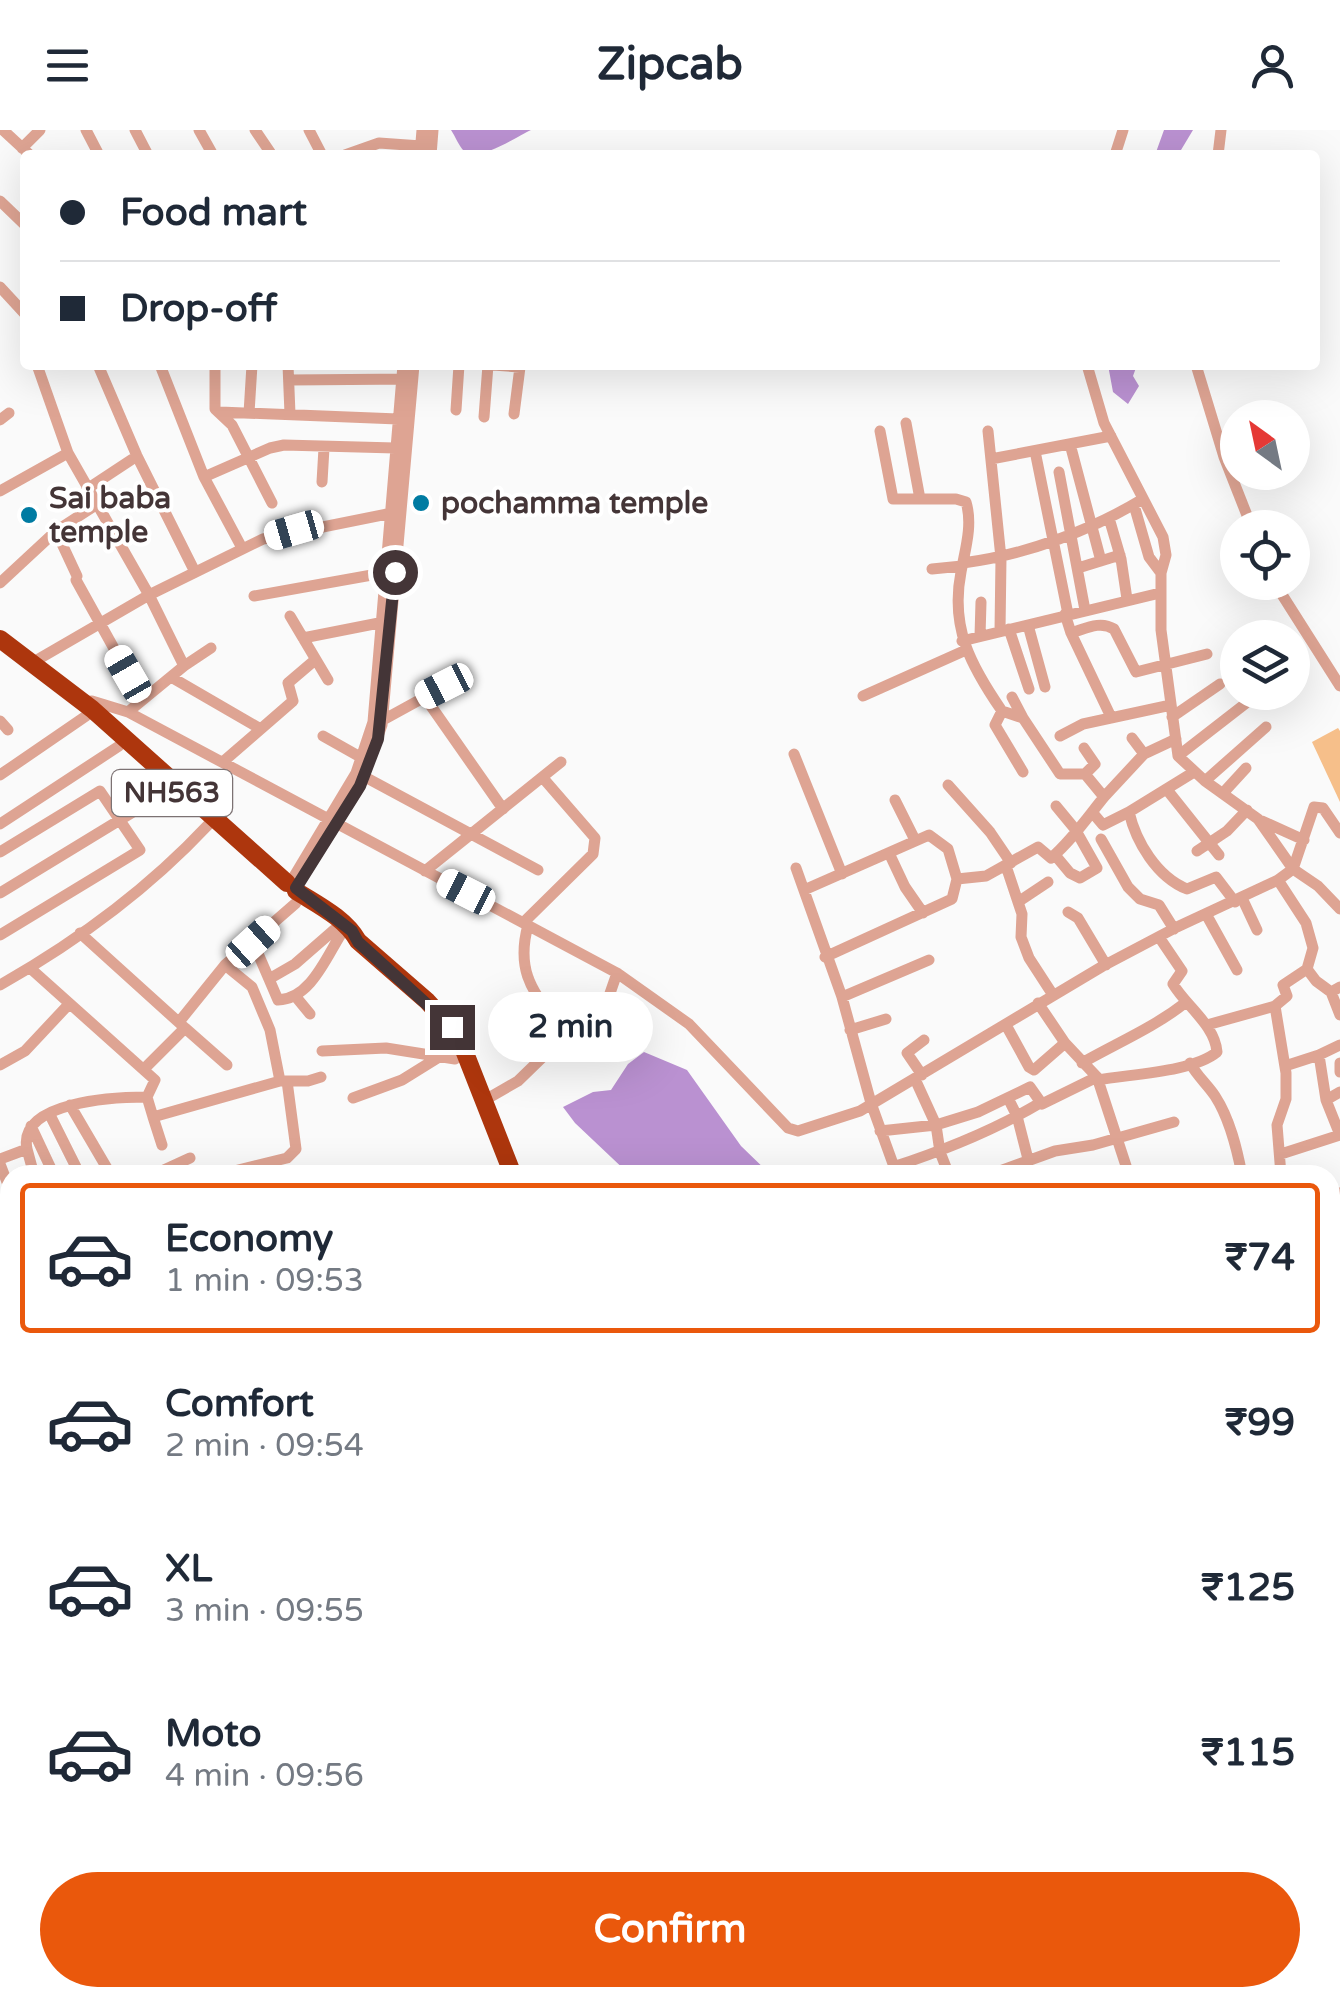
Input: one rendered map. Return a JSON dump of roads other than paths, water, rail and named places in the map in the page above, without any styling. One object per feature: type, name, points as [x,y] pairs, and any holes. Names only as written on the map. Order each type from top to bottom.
[{"type":"highway","name":"NH563","points":[[0,639],[291,891],[328,910],[352,931],[344,935]]},
{"type":"highway","name":"NH563","points":[[82,708],[208,825],[427,1002],[458,1035],[510,1165]]},
{"type":"highway","points":[[446,1023],[447,1058],[495,1165]]},
{"type":"street","points":[[3,130],[24,150]]},
{"type":"street","points":[[359,150],[379,143],[420,150],[422,130]]},
{"type":"street","points":[[0,201],[20,220]]},
{"type":"street","points":[[0,287],[20,309]]},
{"type":"street","points":[[39,370],[68,453],[184,666]]},
{"type":"street","points":[[100,370],[137,456],[195,572]]},
{"type":"street","points":[[162,370],[204,478],[242,548]]},
{"type":"street","points":[[215,370],[215,409],[232,425],[272,503]]},
{"type":"street","points":[[250,413],[252,370]]},
{"type":"street","points":[[288,370],[290,414]]},
{"type":"street","points":[[289,380],[406,370]]},
{"type":"street","points":[[333,822],[362,758],[376,700],[383,573],[394,513],[394,448],[406,370]]},
{"type":"street","points":[[144,1069],[225,965],[253,942],[365,777],[383,720],[406,370]]},
{"type":"street","points":[[456,410],[459,370]]},
{"type":"street","points":[[484,418],[490,370]]},
{"type":"street","points":[[514,414],[520,370]]},
{"type":"street","points":[[1089,370],[1092,389],[1138,502],[1163,537],[1166,555],[1160,593],[1164,665],[1178,756],[1205,781],[1302,845],[1318,886]]},
{"type":"street","points":[[1198,370],[1224,458],[1245,510]]},
{"type":"street","points":[[220,412],[398,419]]},
{"type":"street","points":[[906,423],[920,499]]},
{"type":"street","points":[[880,431],[894,499],[966,502],[969,522],[958,623],[964,645],[1002,711],[1023,718]]},
{"type":"street","points":[[988,431],[1004,630],[1029,689]]},
{"type":"street","points":[[991,460],[1111,436]]},
{"type":"street","points":[[1070,444],[1101,560]]},
{"type":"street","points":[[204,478],[284,446],[394,448]]},
{"type":"street","points":[[322,482],[324,448]]},
{"type":"street","points":[[1035,451],[1070,634],[1111,717]]},
{"type":"street","points":[[0,491],[68,453]]},
{"type":"street","points":[[87,489],[137,456]]},
{"type":"street","points":[[1059,472],[1085,610]]},
{"type":"street","points":[[932,569],[1001,558],[1109,518],[1138,502]]},
{"type":"street","points":[[0,584],[56,532],[96,505]]},
{"type":"street","points":[[30,664],[148,595],[242,548],[294,530],[394,513]]},
{"type":"street","points":[[1109,518],[1127,599]]},
{"type":"street","points":[[56,532],[76,578],[142,699]]},
{"type":"street","points":[[1078,568],[1120,555]]},
{"type":"street","points":[[254,596],[383,573]]},
{"type":"street","points":[[863,696],[980,636],[1160,593]]},
{"type":"street","points":[[1285,600],[1340,686]]},
{"type":"street","points":[[980,636],[981,602]]},
{"type":"street","points":[[290,616],[328,680]]},
{"type":"street","points":[[303,638],[379,623]]},
{"type":"street","points":[[1028,625],[1044,687]]},
{"type":"street","points":[[1070,634],[1107,625],[1114,628],[1136,672],[1207,654]]},
{"type":"street","points":[[128,712],[211,648]]},
{"type":"street","points":[[224,762],[292,701],[288,683],[315,660]]},
{"type":"street","points":[[383,720],[465,675]]},
{"type":"street","points":[[171,677],[258,728]]},
{"type":"street","points":[[1060,736],[1080,725],[1111,717],[1172,711],[1220,684]]},
{"type":"street","points":[[424,696],[502,809]]},
{"type":"street","points":[[1012,696],[1060,774],[1085,774],[1095,764],[1084,748]]},
{"type":"street","points":[[0,774],[92,701],[128,712],[617,973],[690,1024],[788,1128],[798,1131],[860,1110],[1106,964],[1278,880],[1293,869],[1311,811],[1320,806],[1340,834]]},
{"type":"street","points":[[1178,756],[1237,710]]},
{"type":"street","points":[[1002,711],[994,725],[1023,772]]},
{"type":"street","points":[[1205,781],[1266,727]]},
{"type":"street","points":[[323,736],[362,758]]},
{"type":"street","points":[[1132,738],[1144,754]]},
{"type":"street","points":[[958,879],[986,876],[1038,847],[1047,858],[1055,855],[1144,754],[1176,738]]},
{"type":"street","points":[[0,824],[119,746]]},
{"type":"street","points":[[794,754],[842,874]]},
{"type":"street","points":[[424,871],[560,762]]},
{"type":"street","points":[[1224,792],[1246,768]]},
{"type":"street","points":[[1086,848],[1100,839],[1104,825],[1168,791],[1194,772]]},
{"type":"street","points":[[1085,774],[1104,798]]},
{"type":"street","points":[[365,777],[538,870]]},
{"type":"street","points":[[543,778],[595,838],[593,854],[526,924],[522,949],[525,964],[538,1000],[556,1020],[553,1047]]},
{"type":"street","points":[[948,785],[990,832],[1008,865],[1022,914],[1021,938],[1029,958],[1054,995]]},
{"type":"street","points":[[0,893],[169,790]]},
{"type":"street","points":[[0,852],[100,791],[140,850],[0,935]]},
{"type":"street","points":[[1168,791],[1219,855]]},
{"type":"street","points":[[895,800],[914,840]]},
{"type":"street","points":[[1055,855],[1070,873],[1080,878],[1097,868],[1075,829],[1056,806]]},
{"type":"street","points":[[1197,851],[1227,831],[1246,810]]},
{"type":"street","points":[[1092,812],[1104,825]]},
{"type":"street","points":[[1129,812],[1132,826],[1152,860],[1174,882],[1187,889],[1216,877],[1239,900],[1257,930]]},
{"type":"street","points":[[1258,819],[1293,869],[1318,886],[1340,909]]},
{"type":"street","points":[[0,985],[80,934],[168,868],[208,825]]},
{"type":"street","points":[[804,890],[929,835],[948,848],[958,879],[952,899],[825,957]]},
{"type":"street","points":[[1100,839],[1128,886],[1140,899],[1159,905],[1174,929]]},
{"type":"street","points":[[889,853],[924,913]]},
{"type":"street","points":[[796,868],[842,997],[871,1104],[893,1165]]},
{"type":"street","points":[[1207,1026],[1275,1006],[1287,996],[1283,984],[1307,968],[1313,948],[1306,923],[1278,880]]},
{"type":"street","points":[[1018,902],[1048,882]]},
{"type":"street","points":[[1068,912],[1078,918],[1106,964]]},
{"type":"street","points":[[1206,914],[1237,970]]},
{"type":"street","points":[[80,934],[226,1065]]},
{"type":"street","points":[[253,942],[278,1000],[296,996],[344,935]]},
{"type":"street","points":[[252,987],[267,975],[295,964],[344,935]]},
{"type":"street","points":[[909,1165],[1040,1102],[1098,1079],[1158,1072],[1217,1052],[1207,1026],[1185,1003],[1173,982],[1182,971],[1159,937]]},
{"type":"street","points":[[842,997],[929,960]]},
{"type":"street","points":[[225,965],[252,987],[270,1030],[284,1081],[296,1150],[287,1158],[262,1165]]},
{"type":"street","points":[[30,968],[156,1082],[148,1097],[162,1145]]},
{"type":"street","points":[[1307,968],[1316,981],[1335,990],[1340,1016]]},
{"type":"street","points":[[485,1100],[518,1081],[590,1019],[606,1002],[617,973]]},
{"type":"street","points":[[296,996],[310,1014]]},
{"type":"street","points":[[1038,1003],[1065,1043],[1098,1079],[1126,1165]]},
{"type":"street","points":[[1082,1063],[1150,1028],[1185,1003]]},
{"type":"street","points":[[0,1065],[26,1051],[69,1004]]},
{"type":"street","points":[[1275,1006],[1285,1066],[1286,1100],[1277,1125],[1281,1165]]},
{"type":"street","points":[[850,1030],[886,1019]]},
{"type":"street","points":[[1006,1025],[1034,1070],[1065,1043]]},
{"type":"street","points":[[924,1040],[907,1053],[936,1125],[945,1165]]},
{"type":"street","points":[[1285,1066],[1340,1045]]},
{"type":"street","points":[[322,1051],[386,1048],[447,1058]]},
{"type":"street","points":[[1281,1154],[1340,1135],[1326,1100],[1319,1056]]},
{"type":"street","points":[[352,1098],[447,1058]]},
{"type":"street","points":[[1190,1063],[1200,1082],[1214,1095],[1236,1143],[1240,1165]]},
{"type":"street","points":[[1340,1063],[1340,1072]]},
{"type":"street","points":[[153,1117],[284,1081],[321,1078]]},
{"type":"street","points":[[880,1130],[936,1125],[978,1112],[1030,1087],[1040,1102]]},
{"type":"street","points":[[1326,1100],[1340,1092]]},
{"type":"street","points":[[39,1165],[25,1140],[31,1126],[70,1105],[108,1097],[148,1097]]},
{"type":"street","points":[[1008,1098],[1028,1159]]},
{"type":"street","points":[[70,1105],[105,1165]]},
{"type":"street","points":[[50,1115],[75,1165]]},
{"type":"street","points":[[1013,1165],[1174,1122]]},
{"type":"street","points":[[31,1126],[42,1165]]},
{"type":"street","points":[[0,1161],[27,1149]]},
{"type":"street","points":[[180,1165],[190,1158]]},
{"type":"place","name":"pochamma temple","points":[[421,503]]},
{"type":"place","name":"Sai baba temple","points":[[29,515]]}]
